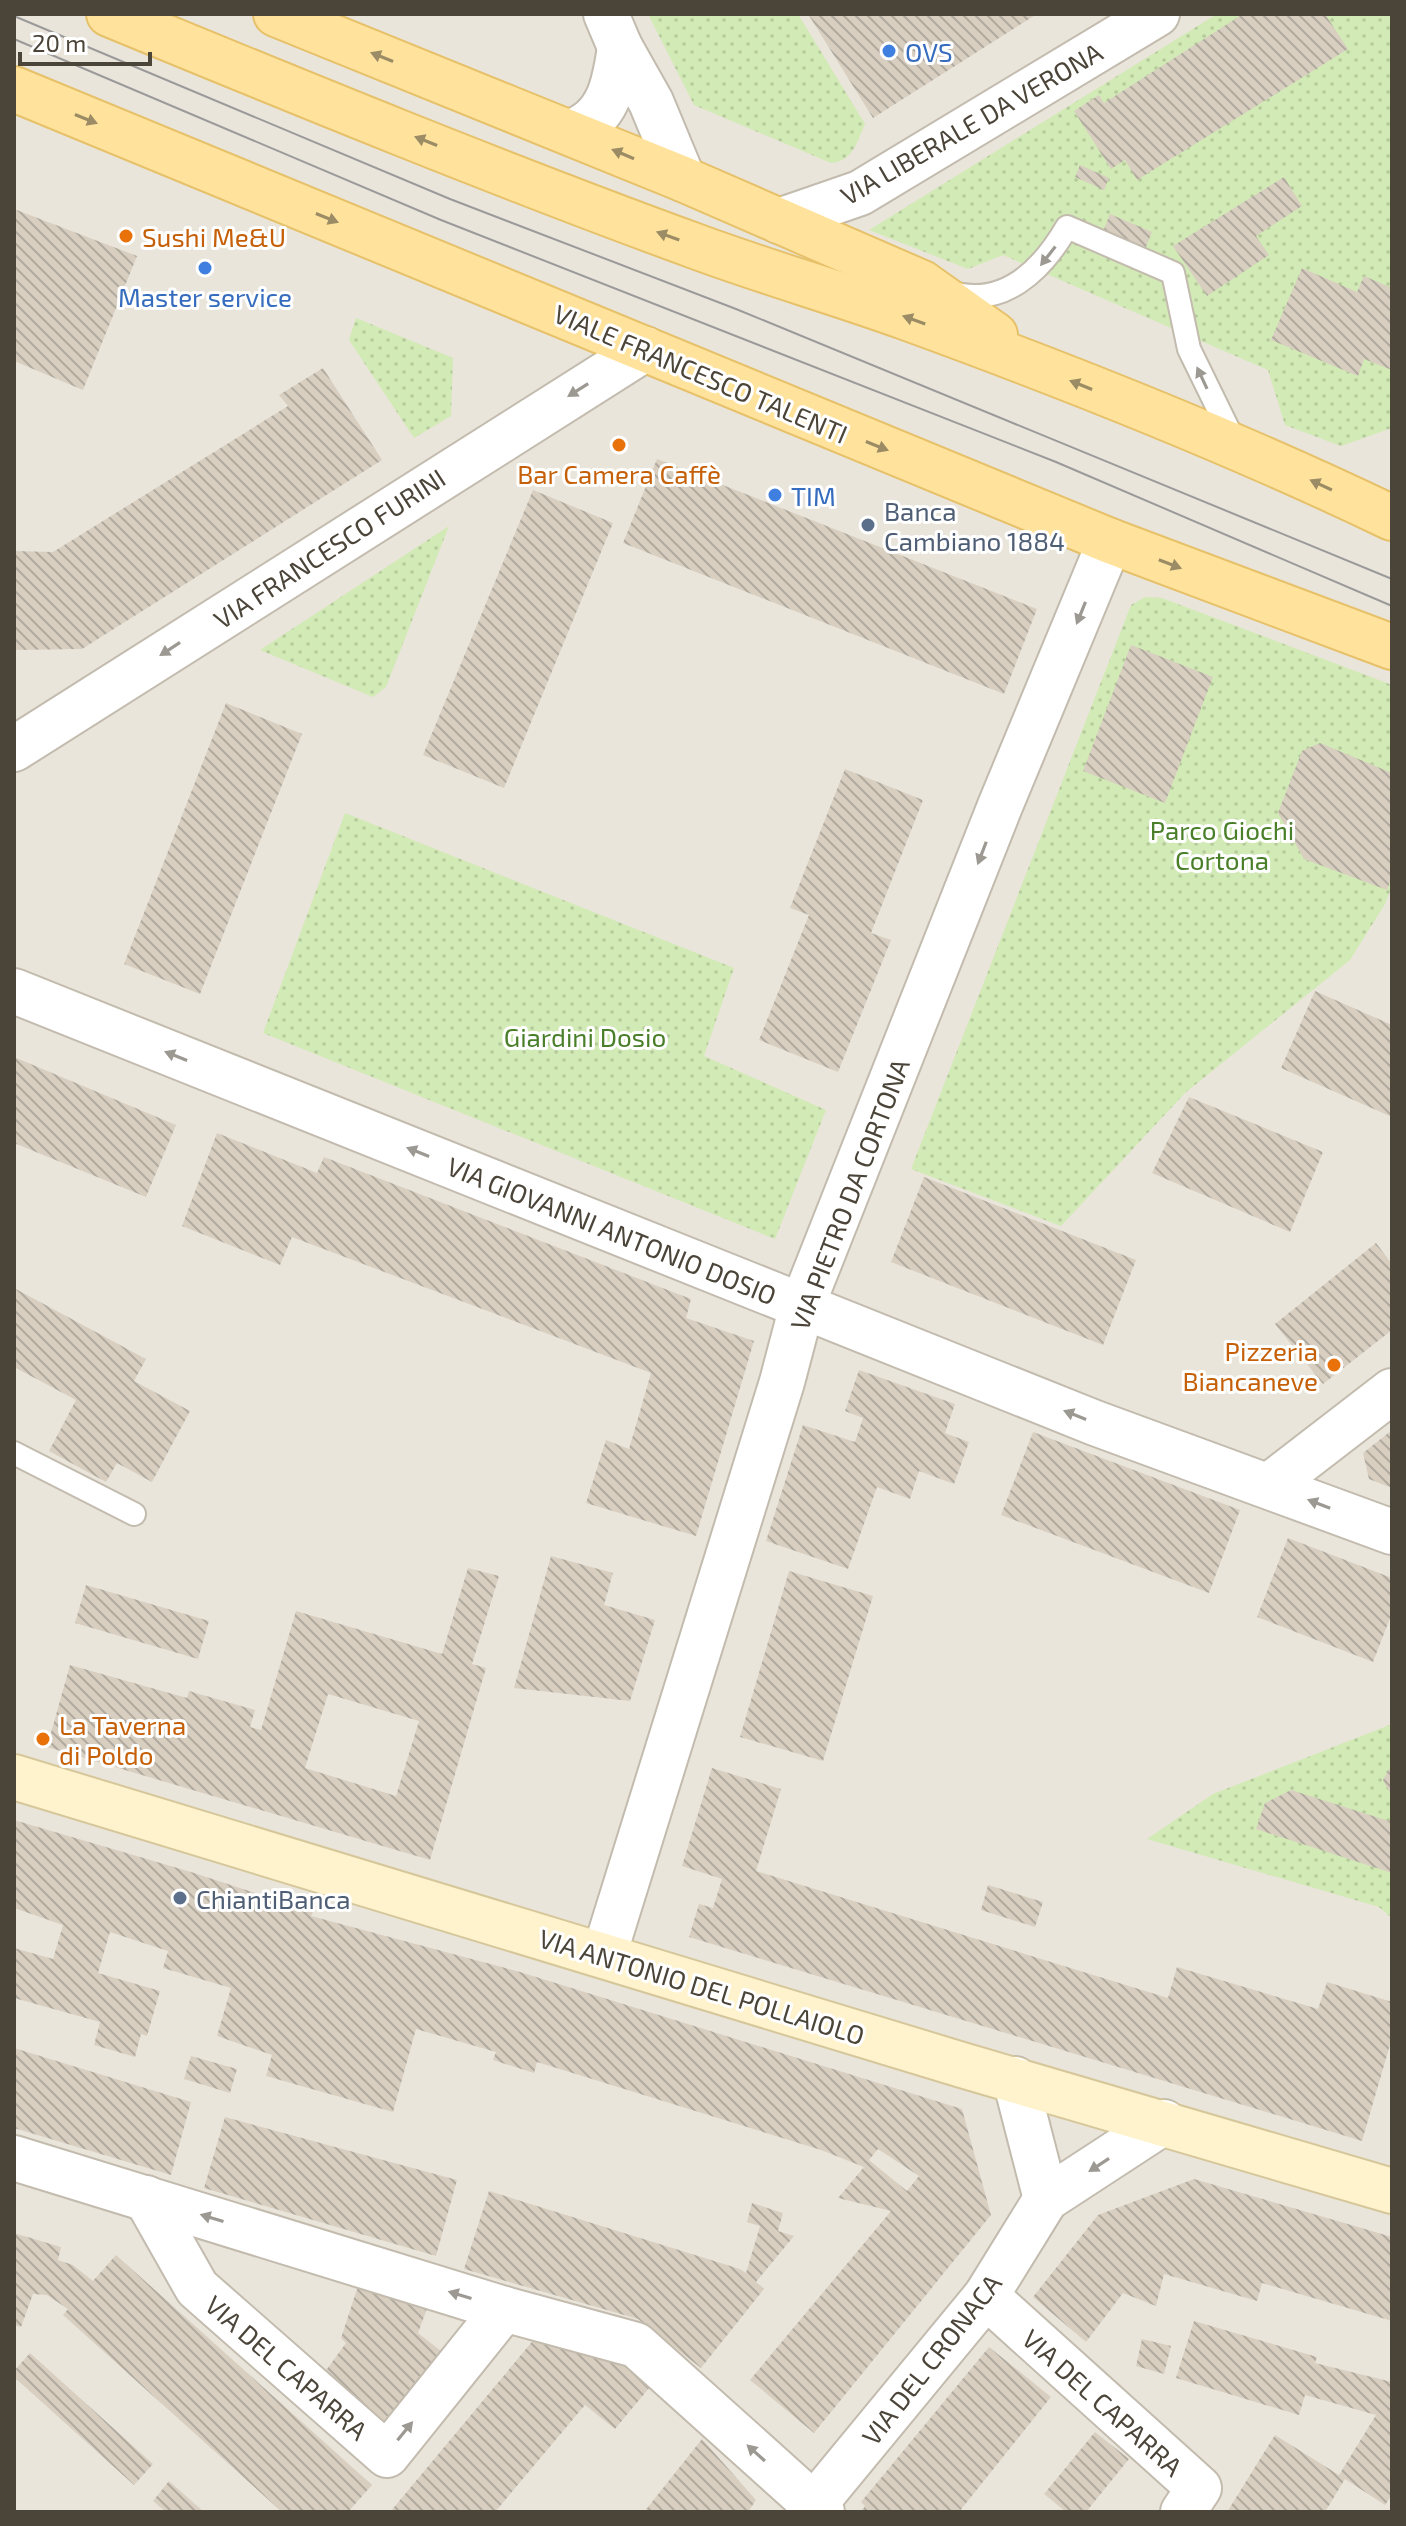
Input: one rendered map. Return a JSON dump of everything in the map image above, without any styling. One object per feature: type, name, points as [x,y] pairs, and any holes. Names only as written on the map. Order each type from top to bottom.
[{"type":"main road","points":[[109,14],[617,217],[877,307],[1039,368],[1390,512]]},
{"type":"main road","points":[[276,14],[683,179],[922,283],[1039,368]]},
{"type":"main road","name":"VIALE FRANCESCO TALENTI","points":[[14,89],[1110,541],[1392,647]]},
{"type":"street","name":"VIA LIBERALE DA VERONA","points":[[779,221],[860,193],[1157,14]]},
{"type":"street","points":[[570,132],[593,120],[610,97],[613,30]]},
{"type":"street","points":[[613,30],[651,102],[683,179]]},
{"type":"street","name":"VIA FRANCESCO FURINI","points":[[14,749],[645,349]]},
{"type":"street","name":"VIA PIETRO DA CORTONA","points":[[604,1955],[778,1397],[802,1306],[1000,806],[1110,541]]},
{"type":"street","name":"VIA GIOVANNI ANTONIO DOSIO","points":[[14,991],[1095,1423],[1392,1532]]},
{"type":"street","points":[[1270,1485],[1392,1391]]},
{"type":"street","name":"VIA ANTONIO DEL POLLAIOLO","points":[[14,1777],[1392,2191]]},
{"type":"street","points":[[1015,2079],[1046,2199]]},
{"type":"street","name":"VIA DEL CRONACA","points":[[815,2510],[986,2296],[1046,2199],[1164,2122]]},
{"type":"street","points":[[14,2158],[504,2309],[636,2345],[815,2510]]},
{"type":"street","name":"VIA DEL CAPARRA","points":[[146,2198],[197,2288],[387,2455],[504,2309]]},
{"type":"street","name":"VIA DEL CAPARRA","points":[[986,2296],[1199,2488],[1183,2512]]},
{"type":"lane","points":[[922,283],[969,297],[1002,291],[1035,271],[1067,227],[1173,273],[1189,349],[1237,447]]},
{"type":"lane","points":[[14,1453],[134,1514]]},
{"type":"shaded area","points":[[14,14],[1392,14],[1392,2512],[14,2512]]},
{"type":"green space","points":[[648,14],[798,14],[865,124],[853,150],[844,159],[831,163],[694,105]]},
{"type":"green space","points":[[1217,14],[1392,14],[1392,428],[1341,446],[1285,425],[1268,370],[1003,255],[968,269],[869,230]]},
{"type":"green space","points":[[356,318],[453,358],[451,416],[414,438],[349,340]]},
{"type":"green space","points":[[449,526],[386,687],[373,697],[260,650]]},
{"type":"green space","name":"Parco Giochi Cortona","points":[[1145,597],[1162,598],[1392,685],[1392,886],[1385,904],[1350,960],[1185,1093],[1061,1226],[911,1169],[1131,605]]},
{"type":"green space","name":"Giardini Dosio","points":[[345,813],[734,968],[704,1056],[826,1110],[775,1239],[263,1033]]},
{"type":"green space","points":[[1392,1724],[1392,1918],[1379,1907],[1147,1839],[1213,1794]]},
{"type":"building","points":[[808,14],[1037,14],[873,118]]},
{"type":"building","points":[[1243,14],[1325,14],[1348,49],[1137,180],[1125,160],[1111,169],[1074,111],[1099,95],[1104,103]]},
{"type":"building","points":[[1080,165],[1109,178],[1104,190],[1075,177]]},
{"type":"building","points":[[1284,177],[1302,206],[1256,236],[1269,255],[1207,296],[1173,246]]},
{"type":"building","points":[[14,209],[137,256],[83,390],[14,361]]},
{"type":"building","points":[[1110,214],[1152,232],[1138,267],[1096,249]]},
{"type":"building","points":[[1302,268],[1357,292],[1364,276],[1392,288],[1392,370],[1364,359],[1358,376],[1271,340]]},
{"type":"building","points":[[323,368],[382,460],[82,649],[14,650],[14,551],[53,552],[288,406],[279,395]]},
{"type":"building","points":[[657,459],[1037,609],[1004,694],[623,543]]},
{"type":"building","points":[[533,490],[613,523],[504,788],[423,755]]},
{"type":"building","points":[[1131,645],[1213,677],[1165,803],[1083,771]]},
{"type":"building","points":[[226,703],[302,734],[200,994],[124,964]]},
{"type":"building","points":[[1320,743],[1392,773],[1392,877],[1387,890],[1304,859],[1278,813],[1302,751]]},
{"type":"building","points":[[845,769],[923,800],[871,933],[891,940],[838,1072],[759,1040],[809,915],[790,908]]},
{"type":"building","points":[[1315,991],[1392,1025],[1392,1117],[1281,1068]]},
{"type":"building","points":[[14,1057],[176,1125],[146,1197],[14,1143]]},
{"type":"building","points":[[1189,1097],[1323,1152],[1290,1232],[1152,1173]]},
{"type":"building","points":[[217,1133],[317,1173],[324,1157],[691,1299],[686,1318],[754,1341],[696,1536],[586,1503],[606,1440],[629,1449],[651,1373],[292,1237],[280,1265],[182,1226]]},
{"type":"building","points":[[924,1177],[1136,1260],[1103,1345],[891,1262]]},
{"type":"building","points":[[1376,1243],[1392,1264],[1392,1330],[1323,1384],[1275,1324]]},
{"type":"building","points":[[14,1288],[146,1359],[134,1381],[190,1411],[152,1482],[117,1463],[106,1482],[49,1451],[76,1400],[14,1367]]},
{"type":"building","points":[[859,1370],[955,1404],[945,1433],[969,1442],[954,1484],[919,1471],[910,1499],[877,1487],[848,1569],[766,1541],[803,1425],[855,1442],[863,1418],[845,1411]]},
{"type":"building","points":[[1392,1430],[1392,1488],[1369,1479],[1363,1453]]},
{"type":"building","points":[[1033,1432],[1240,1510],[1209,1593],[1001,1515]]},
{"type":"building","points":[[1288,1538],[1392,1578],[1392,1613],[1373,1662],[1257,1617]]},
{"type":"building","points":[[551,1556],[613,1573],[604,1605],[655,1620],[630,1701],[514,1688]]},
{"type":"building","points":[[468,1568],[499,1576],[472,1664],[486,1668],[430,1860],[47,1747],[70,1665],[187,1698],[189,1691],[255,1710],[250,1727],[261,1730],[296,1611],[442,1654]],"holes":[[[328,1694],[419,1721],[396,1796],[305,1768]]]},
{"type":"building","points":[[789,1571],[873,1596],[823,1761],[740,1737]]},
{"type":"building","points":[[86,1585],[209,1621],[198,1659],[75,1623]]},
{"type":"building","points":[[712,1768],[781,1789],[756,1871],[1168,1998],[1177,1967],[1318,2009],[1327,1982],[1392,2002],[1392,2038],[1362,2141],[689,1937],[699,1904],[713,1908],[722,1879],[682,1866]]},
{"type":"building","points":[[1389,1769],[1392,1770],[1392,1796],[1383,1780]]},
{"type":"building","points":[[1291,1790],[1392,1822],[1392,1873],[1256,1829],[1265,1803]]},
{"type":"building","points":[[14,1820],[191,1872],[313,1912],[311,1916],[520,1972],[962,2109],[991,2215],[814,2433],[750,2380],[891,2211],[838,2198],[864,2167],[821,2150],[537,2062],[534,2073],[493,2060],[496,2052],[416,2029],[393,2112],[266,2076],[272,2055],[217,2036],[231,1988],[163,1968],[168,1951],[110,1932],[98,1973],[160,1991],[147,2036],[141,2034],[135,2057],[94,2045],[100,2022],[14,1998],[14,1948],[53,1959],[63,1925],[14,1908]],"holes":[[[878,2149],[919,2176],[907,2191],[869,2160]]]},
{"type":"building","points":[[988,1885],[1043,1902],[1035,1927],[981,1910]]},
{"type":"building","points":[[14,2048],[191,2102],[171,2175],[14,2128]]},
{"type":"building","points":[[191,2056],[237,2069],[230,2093],[184,2079]]},
{"type":"building","points":[[225,2117],[457,2180],[436,2256],[204,2188]]},
{"type":"building","points":[[1194,2179],[1392,2237],[1392,2321],[1262,2283],[1257,2301],[1164,2274],[1156,2306],[1123,2293],[1086,2342],[1033,2297],[1098,2215]]},
{"type":"building","points":[[489,2191],[746,2273],[760,2226],[747,2222],[752,2203],[783,2213],[778,2231],[794,2236],[756,2282],[764,2289],[701,2368],[638,2319],[464,2269]]},
{"type":"building","points":[[14,2233],[61,2247],[58,2260],[73,2265],[93,2281],[116,2255],[372,2485],[348,2512],[282,2512],[63,2315],[68,2309],[47,2295],[33,2294],[21,2327],[14,2325]]},
{"type":"building","points":[[359,2283],[428,2306],[418,2333],[441,2351],[378,2428],[319,2380],[346,2343],[341,2338]]},
{"type":"building","points":[[1194,2321],[1317,2357],[1315,2363],[1392,2382],[1392,2495],[1385,2505],[1345,2479],[1325,2512],[1227,2512],[1275,2435],[1339,2475],[1376,2415],[1305,2395],[1299,2415],[1176,2378]]},
{"type":"building","points":[[536,2337],[625,2363],[650,2387],[615,2429],[585,2405],[495,2512],[390,2512]]},
{"type":"building","points":[[1142,2339],[1171,2346],[1164,2374],[1136,2366]]},
{"type":"building","points":[[989,2347],[1051,2397],[959,2512],[861,2512],[865,2506],[861,2502]]},
{"type":"building","points":[[30,2353],[153,2464],[134,2485],[14,2377],[14,2371]]},
{"type":"building","points":[[1095,2432],[1129,2459],[1086,2512],[1066,2512],[1044,2494]]},
{"type":"building","points":[[702,2439],[756,2500],[748,2512],[644,2512]]},
{"type":"building","points":[[169,2481],[204,2512],[166,2512],[153,2501]]},
{"type":"tram line","points":[[14,16],[450,199],[736,309],[1392,579]]},
{"type":"tram line","points":[[14,39],[441,220],[1056,462],[1392,606]]},
{"type":"place","name":"OVS","points":[[889,51]]},
{"type":"place","name":"Sushi Me&U","points":[[126,236]]},
{"type":"place","name":"Master service","points":[[205,268]]},
{"type":"place","name":"Bar Camera Caffè","points":[[619,445]]},
{"type":"place","name":"TIM","points":[[775,495]]},
{"type":"place","name":"Banca Cambiano 1884","points":[[868,525]]},
{"type":"place","name":"Pizzeria Biancaneve","points":[[1334,1365]]},
{"type":"place","name":"La Taverna di Poldo","points":[[43,1739]]},
{"type":"place","name":"ChiantiBanca","points":[[180,1898]]}]
